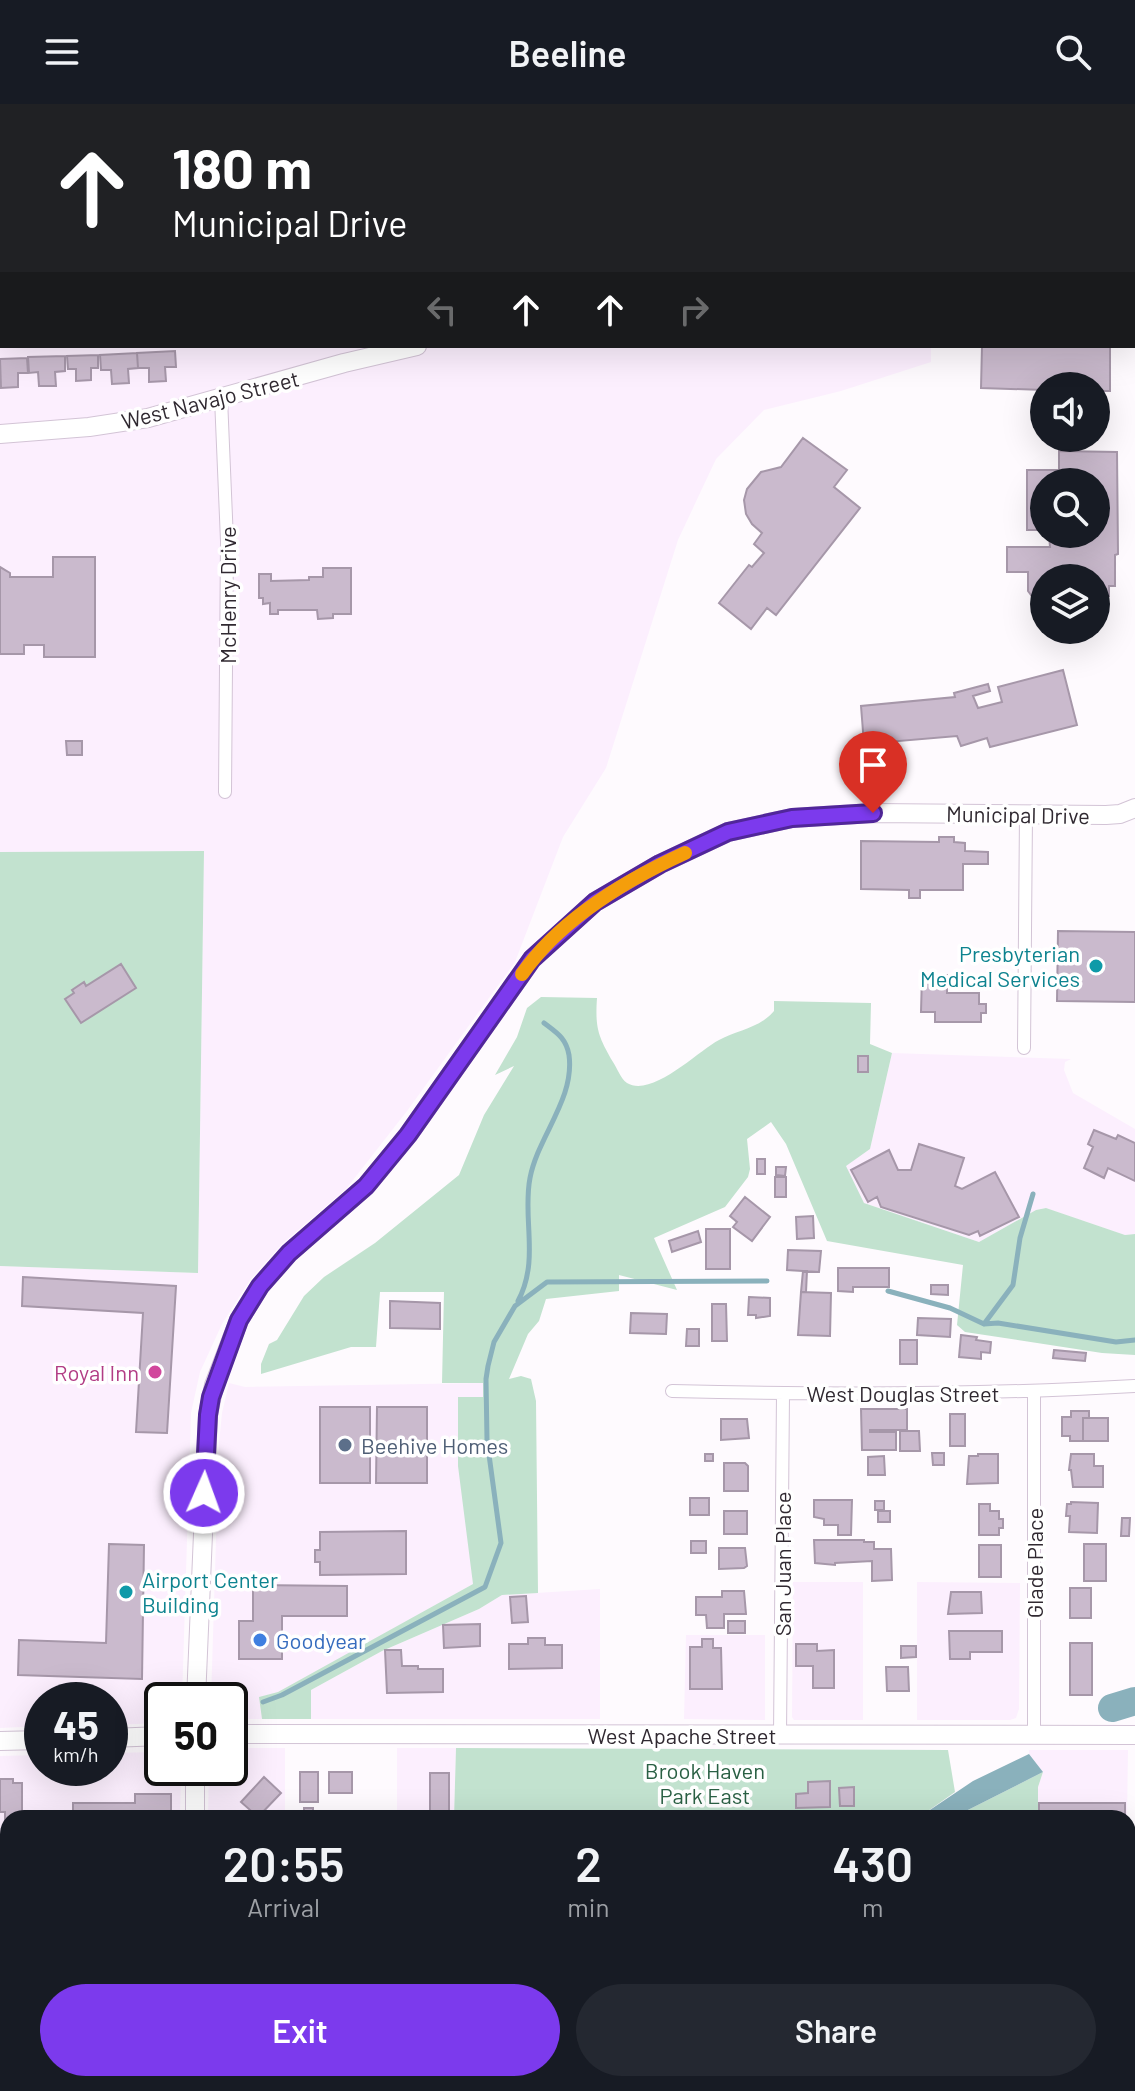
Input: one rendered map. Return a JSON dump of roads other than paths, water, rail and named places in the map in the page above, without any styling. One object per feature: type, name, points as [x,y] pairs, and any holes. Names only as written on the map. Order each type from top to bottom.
[{"type":"main road","name":"West Navajo Street","points":[[0,434],[89,427],[148,418],[409,348]]},
{"type":"main road","name":"Municipal Drive","points":[[197,1682],[207,1426],[214,1385],[239,1320],[260,1286],[289,1253],[366,1186],[408,1135],[532,959],[595,902],[660,864],[728,832],[792,818],[873,813],[1106,815],[1135,808]]},
{"type":"main road","name":"West Apache Street","points":[[248,1734],[1135,1735]]},
{"type":"main road","points":[[0,1741],[24,1740]]},
{"type":"main road","points":[[195,1786],[195,1810]]},
{"type":"street","name":"McHenry Drive","points":[[221,398],[227,556],[225,792]]},
{"type":"street","points":[[1024,1048],[1026,814]]},
{"type":"street","name":"West Douglas Street","points":[[672,1391],[783,1394],[1034,1392],[1134,1386]]},
{"type":"street","name":"Glade Place","points":[[1034,1392],[1034,1735]]},
{"type":"street","name":"San Juan Place","points":[[780,1735],[783,1394]]},
{"type":"water","points":[[1029,1754],[1043,1772],[968,1810],[930,1810],[973,1781]]},
{"type":"waterway","points":[[518,1301],[528,1270],[530,1178],[540,1147],[567,1087],[569,1071],[566,1044],[544,1023]]},
{"type":"waterway","points":[[984,1324],[1013,1285],[1020,1238],[1033,1194]]},
{"type":"waterway","points":[[263,1702],[282,1695],[485,1587],[501,1543],[487,1440],[486,1379],[494,1342],[515,1306],[547,1282],[767,1281]]},
{"type":"waterway","points":[[888,1291],[950,1308],[984,1324],[998,1323],[1116,1342],[1135,1340]]},
{"type":"waterway","points":[[1112,1708],[1135,1701]]},
{"type":"place","name":"Presbyterian Medical Services","points":[[1096,966]]},
{"type":"place","name":"Royal Inn","points":[[155,1372]]},
{"type":"place","name":"Beehive Homes","points":[[345,1445]]},
{"type":"place","name":"Airport Center Building","points":[[126,1592]]},
{"type":"place","name":"Goodyear","points":[[260,1640]]},
{"type":"park label","name":"Brook Haven Park East","points":[[705,1782]]}]
